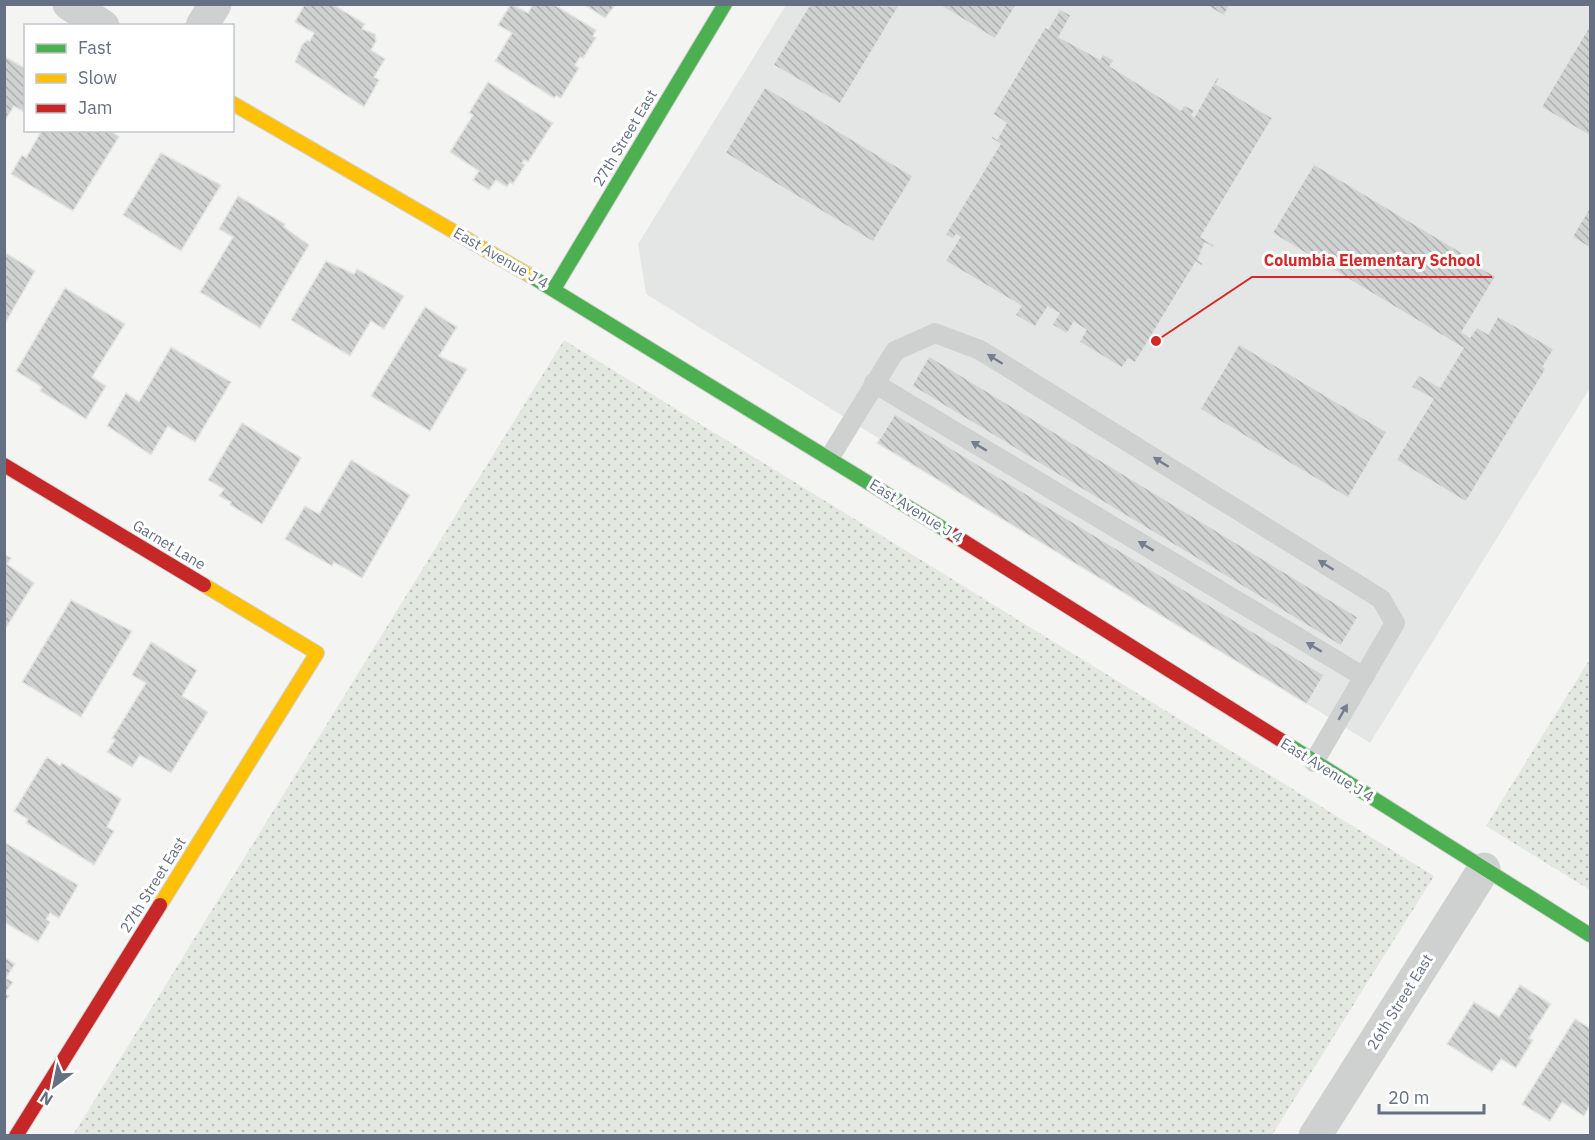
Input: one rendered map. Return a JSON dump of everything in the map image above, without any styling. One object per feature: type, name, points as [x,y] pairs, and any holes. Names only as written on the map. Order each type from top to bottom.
[{"type":"street","points":[[69,4],[100,24]]},
{"type":"street","points":[[203,24],[215,4]]},
{"type":"street","name":"27th Street East","points":[[554,289],[725,4]]},
{"type":"street","name":"East Avenue J 4","points":[[234,103],[554,289],[830,457],[1590,935]]},
{"type":"street","name":"Garnet Lane","points":[[4,465],[317,653]]},
{"type":"street","name":"27th Street East","points":[[16,1136],[317,653]]},
{"type":"street","name":"26th Street East","points":[[1315,1136],[1484,869]]},
{"type":"lane","points":[[830,457],[895,351],[935,333],[980,350],[1381,599],[1395,623],[1314,762]]},
{"type":"lane","points":[[874,383],[1364,677]]},
{"type":"shaded area","points":[[786,5],[1590,5],[1590,388],[1370,743],[646,294],[638,244]]},
{"type":"shaded area","points":[[564,340],[1434,876],[1272,1135],[73,1135]]},
{"type":"shaded area","points":[[1590,659],[1590,890],[1486,826]]},
{"type":"building","points":[[305,4],[332,4],[365,24],[362,29],[375,34],[376,41],[371,50],[385,59],[374,77],[379,80],[364,107],[295,62],[302,45],[307,40],[310,41],[314,33],[295,22]]},
{"type":"building","points":[[511,4],[528,13],[533,4],[553,4],[596,30],[593,36],[596,38],[583,58],[580,57],[575,65],[579,68],[561,98],[556,96],[554,98],[495,61],[512,33],[498,25]]},
{"type":"building","points":[[583,4],[616,4],[605,18]]},
{"type":"building","points":[[810,4],[899,6],[840,104],[773,65]]},
{"type":"building","points":[[938,4],[1017,4],[995,39]]},
{"type":"building","points":[[1204,4],[1230,4],[1224,16]]},
{"type":"building","points":[[1060,9],[1071,15],[1059,37],[1100,59],[1103,54],[1114,60],[1110,66],[1181,110],[1184,105],[1195,110],[1192,115],[1194,117],[1217,77],[1220,79],[1216,84],[1271,117],[1275,114],[1201,237],[1215,245],[1213,248],[1205,243],[1198,260],[1204,263],[1202,266],[1196,262],[1135,363],[1128,359],[1122,368],[1079,342],[1086,330],[1074,322],[1067,334],[1052,325],[1059,313],[1048,307],[1035,327],[1015,315],[1021,306],[945,261],[960,237],[956,235],[953,239],[945,235],[1000,144],[991,138],[992,136],[997,139],[1006,123],[993,114],[1045,27],[1048,29]]},
{"type":"building","points":[[1590,25],[1590,136],[1541,107]]},
{"type":"building","points":[[4,56],[24,68],[24,112],[14,106],[4,122]]},
{"type":"building","points":[[488,82],[553,123],[528,162],[524,160],[522,163],[525,165],[513,184],[510,182],[507,187],[496,180],[489,190],[473,180],[479,171],[450,152],[473,115],[469,113]]},
{"type":"building","points":[[765,87],[913,176],[873,242],[725,153]]},
{"type":"building","points":[[41,132],[113,132],[119,137],[73,211],[11,174],[22,155],[26,158]]},
{"type":"building","points":[[161,153],[221,185],[181,251],[123,215]]},
{"type":"building","points":[[1314,164],[1481,264],[1479,267],[1496,276],[1462,332],[1470,337],[1477,327],[1488,334],[1498,316],[1554,349],[1543,367],[1546,369],[1466,502],[1396,460],[1433,399],[1411,387],[1419,375],[1440,387],[1463,348],[1272,233]]},
{"type":"building","points":[[238,196],[285,224],[284,227],[309,245],[260,328],[200,292],[233,237],[219,229]]},
{"type":"building","points":[[1590,207],[1590,248],[1572,237]]},
{"type":"building","points":[[4,252],[35,271],[4,325]]},
{"type":"building","points":[[326,261],[354,274],[357,269],[404,296],[384,329],[371,321],[350,356],[291,320]]},
{"type":"building","points":[[65,288],[125,324],[92,377],[106,386],[86,419],[40,391],[42,387],[16,371]]},
{"type":"building","points":[[425,307],[457,327],[439,356],[467,369],[430,431],[371,396]]},
{"type":"building","points":[[1239,344],[1387,432],[1348,498],[1200,409]]},
{"type":"building","points":[[171,347],[231,382],[195,442],[168,426],[151,455],[107,426],[126,393],[139,402]]},
{"type":"building","points":[[929,356],[1358,617],[1341,646],[912,386]]},
{"type":"building","points":[[895,414],[1324,675],[1307,704],[877,443]]},
{"type":"building","points":[[242,423],[301,458],[262,524],[230,505],[231,502],[219,496],[224,489],[208,480]]},
{"type":"building","points":[[351,460],[410,495],[362,578],[334,562],[332,566],[285,539],[305,506],[319,514]]},
{"type":"building","points":[[4,554],[11,558],[7,564],[34,583],[4,631]]},
{"type":"building","points":[[71,600],[132,631],[81,717],[22,682]]},
{"type":"building","points":[[151,642],[197,670],[182,696],[208,712],[171,773],[140,755],[132,767],[107,752],[115,740],[112,738],[146,683],[132,675]]},
{"type":"building","points":[[47,757],[60,766],[62,763],[121,799],[107,827],[114,831],[94,865],[26,823],[28,819],[14,811]]},
{"type":"building","points":[[4,842],[78,885],[59,918],[50,913],[46,919],[50,922],[38,942],[4,922]]},
{"type":"building","points":[[4,957],[15,964],[6,978],[13,982],[5,993],[9,996],[4,1002]]},
{"type":"building","points":[[1520,985],[1551,1004],[1529,1038],[1533,1040],[1516,1068],[1501,1059],[1492,1072],[1447,1044],[1474,1002],[1499,1017]]},
{"type":"building","points":[[1575,1019],[1590,1028],[1590,1105],[1584,1116],[1562,1102],[1550,1121],[1522,1104]]},
{"type":"traffic: fast","points":[[554,289],[725,4]]},
{"type":"traffic: fast","points":[[529,275],[952,534]]},
{"type":"traffic: fast","points":[[1287,744],[1590,935]]},
{"type":"traffic: slow","points":[[234,104],[529,275]]},
{"type":"traffic: slow","points":[[160,905],[317,653],[204,585]]},
{"type":"traffic: jam","points":[[4,465],[204,585]]},
{"type":"traffic: jam","points":[[952,534],[1287,744]]},
{"type":"traffic: jam","points":[[16,1136],[160,905]]},
{"type":"place","name":"Columbia Elementary School","points":[[1156,341]]}]
